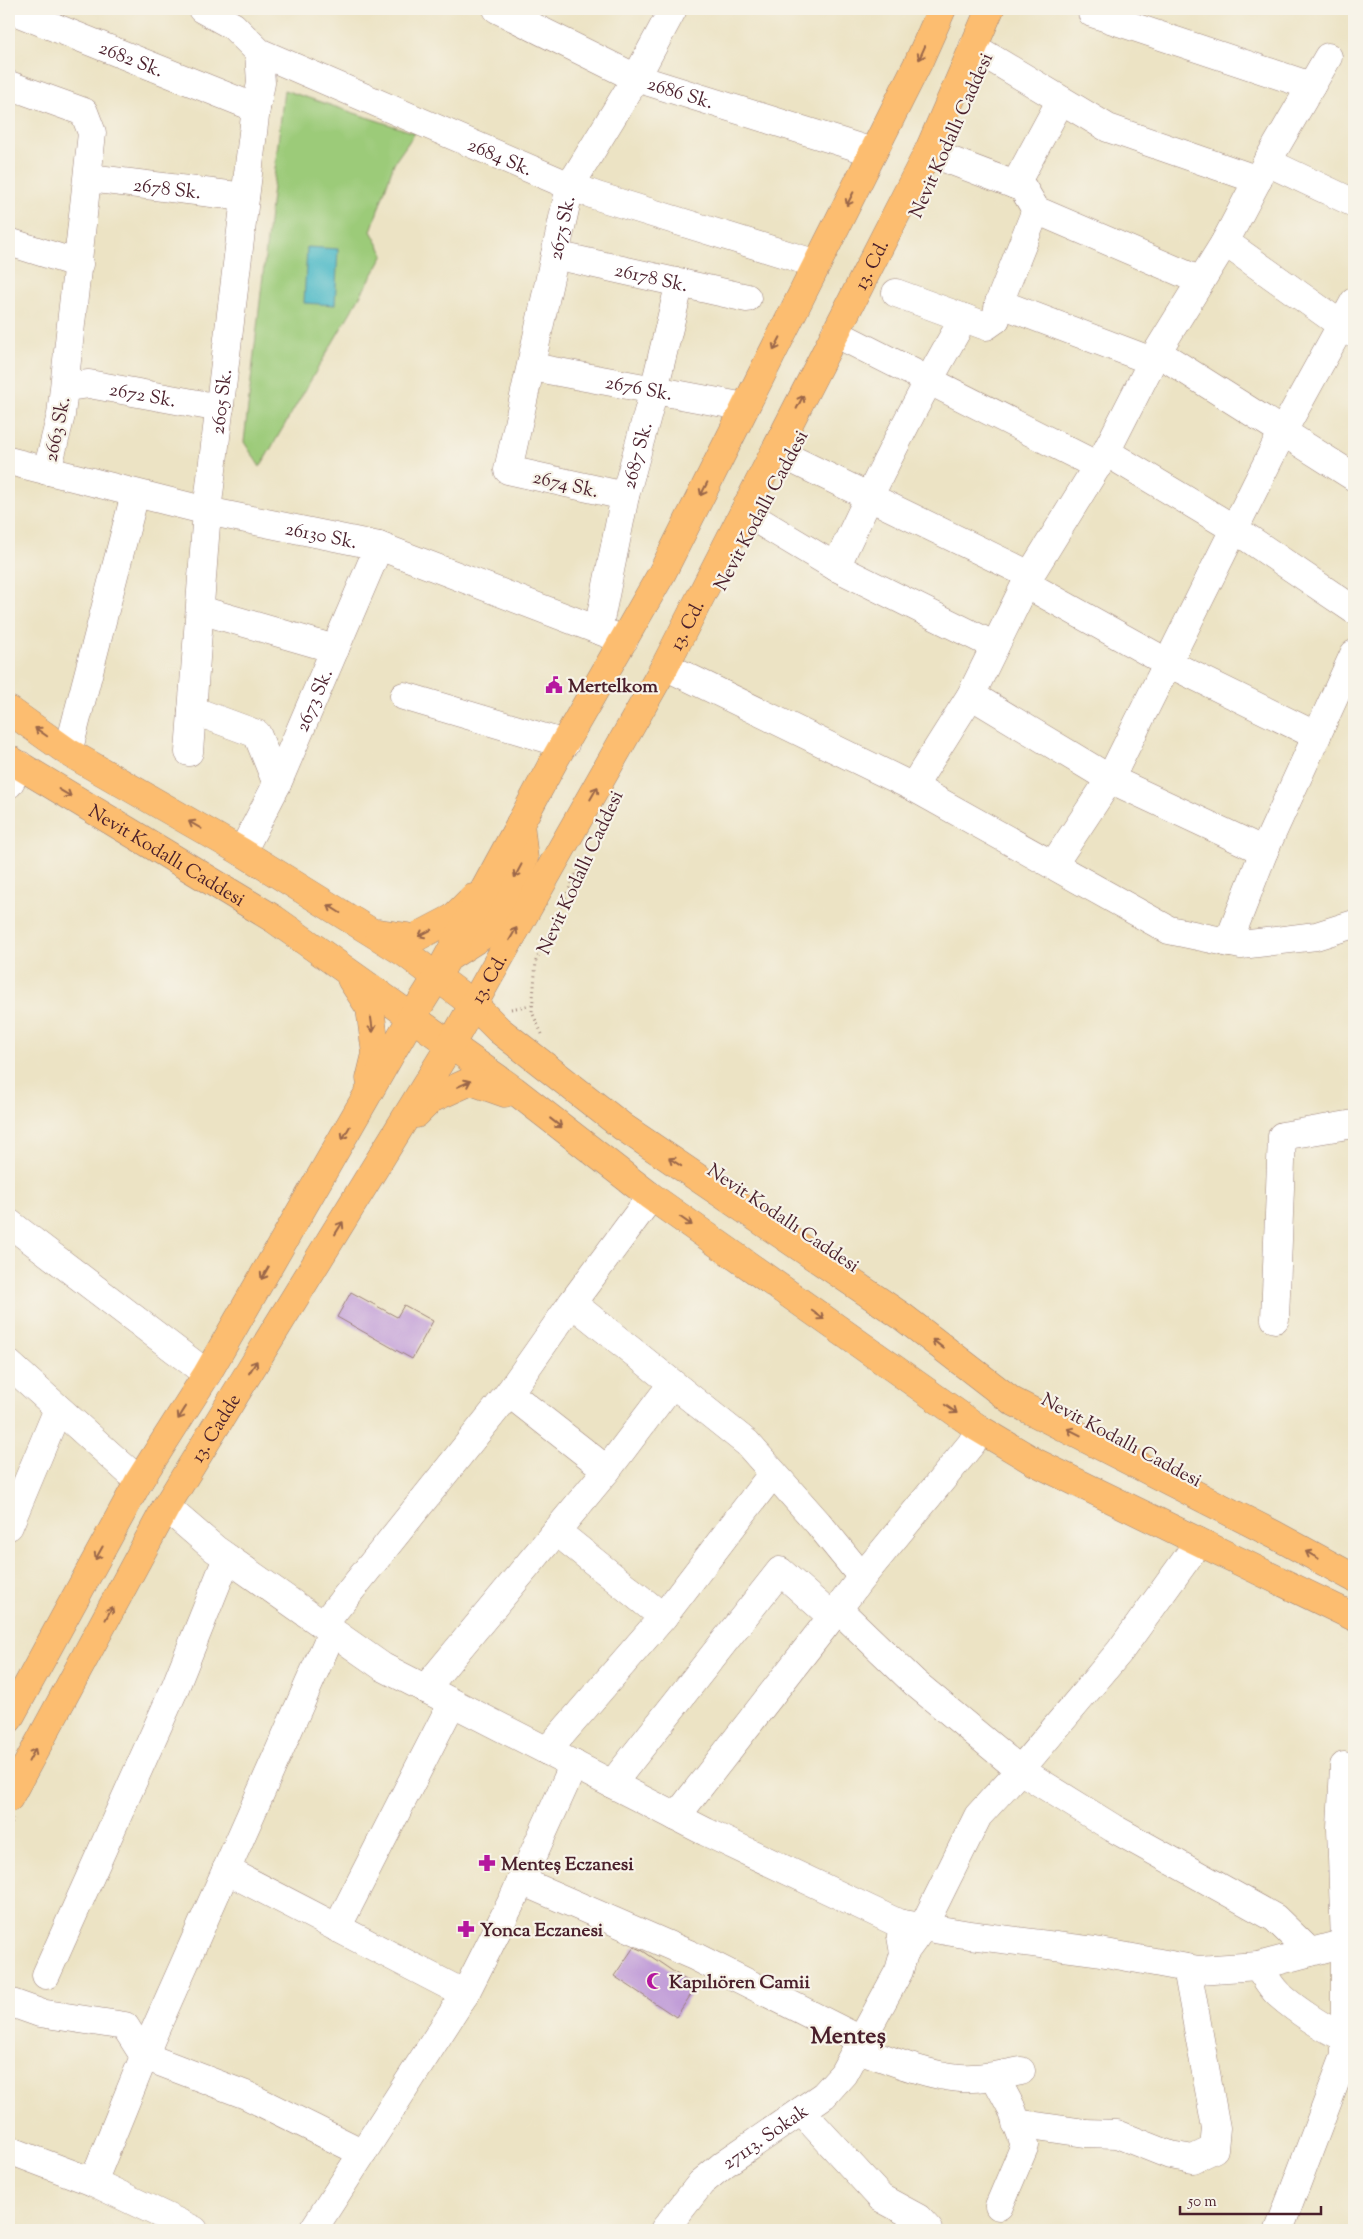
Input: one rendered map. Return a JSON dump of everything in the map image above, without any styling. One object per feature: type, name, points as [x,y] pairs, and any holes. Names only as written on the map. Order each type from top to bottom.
[{"type":"main road","points":[[412,1017],[442,968],[520,824],[662,573],[874,152],[918,63],[942,9]]},
{"type":"main road","name":"13. Cd.","points":[[437,1068],[665,666],[928,152],[990,9]]},
{"type":"main road","name":"Nevit Kodallı Caddesi","points":[[9,710],[68,752],[242,852],[405,954],[442,968],[499,1030],[623,1127],[903,1317],[1012,1401],[1275,1534],[1354,1578]]},
{"type":"main road","name":"Nevit Kodallı Caddesi","points":[[12,769],[278,922],[451,1044],[649,1195],[978,1428],[1035,1462],[1354,1617]]},
{"type":"main road","points":[[442,968],[485,934],[524,859],[520,824]]},
{"type":"main road","points":[[371,932],[415,938],[453,918],[489,881]]},
{"type":"main road","points":[[278,922],[313,929],[368,965],[385,997]]},
{"type":"main road","points":[[343,968],[370,1008],[376,1054],[363,1104]]},
{"type":"main road","name":"13. Cadde","points":[[9,1719],[139,1481],[207,1374],[412,1017]]},
{"type":"main road","points":[[366,1185],[367,1150],[410,1082],[437,1068]]},
{"type":"main road","name":"13. Cadde","points":[[9,1798],[166,1508],[437,1068]]},
{"type":"main road","points":[[397,1133],[431,1099],[471,1081],[529,1102]]},
{"type":"street","name":"2682 Sk.","points":[[9,9],[256,108]]},
{"type":"street","name":"2684 Sk.","points":[[202,9],[233,26],[259,52],[570,186],[596,196],[817,264]]},
{"type":"street","name":"2686 Sk.","points":[[497,9],[636,78],[874,152]]},
{"type":"street","name":"2675 Sk.","points":[[508,470],[570,186],[636,78],[673,9]]},
{"type":"street","points":[[1094,9],[1092,13],[1311,86]]},
{"type":"street","points":[[973,47],[1108,128],[1262,171],[1354,203]]},
{"type":"street","name":"2605 Sk.","points":[[189,752],[208,512],[245,197],[261,83],[259,52]]},
{"type":"street","points":[[913,787],[971,695],[1028,579],[1102,459],[1155,357],[1225,242],[1262,171],[1328,57]]},
{"type":"street","name":"2663 Sk.","points":[[10,88],[84,112],[92,133],[89,178],[62,415],[47,471]]},
{"type":"street","points":[[1015,185],[1061,100]]},
{"type":"street","points":[[928,152],[1023,188],[1036,210],[1201,281]]},
{"type":"street","name":"2678 Sk.","points":[[89,178],[245,197]]},
{"type":"street","points":[[896,293],[986,326],[996,319],[999,303],[1036,210]]},
{"type":"street","points":[[9,242],[79,264]]},
{"type":"street","points":[[1225,242],[1348,330]]},
{"type":"street","name":"26178 Sk.","points":[[555,255],[747,298]]},
{"type":"street","name":"2687 Sk.","points":[[598,630],[625,496],[654,390],[680,282]]},
{"type":"street","points":[[1053,865],[1110,780],[1236,530],[1283,431],[1348,330],[1354,302]]},
{"type":"street","points":[[999,303],[1155,357],[1283,431],[1354,477]]},
{"type":"street","points":[[836,567],[869,496],[928,380],[964,318]]},
{"type":"street","points":[[835,333],[928,380],[1102,459],[1236,530],[1354,610]]},
{"type":"street","name":"2676 Sk.","points":[[532,367],[745,407]]},
{"type":"street","name":"2672 Sk.","points":[[65,387],[89,384],[220,408]]},
{"type":"street","points":[[775,451],[869,496],[1028,579],[1168,663],[1317,736]]},
{"type":"street","name":"26130 Sk.","points":[[9,461],[208,512],[379,546],[624,640]]},
{"type":"street","name":"2674 Sk.","points":[[508,470],[625,496]]},
{"type":"street","points":[[68,752],[135,494]]},
{"type":"street","points":[[744,512],[836,567],[995,646]]},
{"type":"street","name":"2673 Sk.","points":[[242,852],[277,784],[379,546]]},
{"type":"street","points":[[200,610],[335,649]]},
{"type":"street","points":[[1228,942],[1264,851],[1354,654]]},
{"type":"street","points":[[665,666],[913,787],[1168,930],[1241,945],[1316,936],[1354,924]]},
{"type":"street","points":[[971,695],[1110,780],[1264,851]]},
{"type":"street","points":[[404,696],[565,744]]},
{"type":"street","points":[[192,710],[257,734],[277,784]]},
{"type":"street","points":[[1275,1319],[1282,1136],[1354,1124]]},
{"type":"street","points":[[93,2182],[144,2056],[226,1870],[328,1629],[509,1393],[572,1303],[644,1206],[649,1195]]},
{"type":"street","points":[[9,1223],[207,1374]]},
{"type":"street","points":[[572,1303],[747,1443],[862,1577]]},
{"type":"street","points":[[9,1364],[139,1481]]},
{"type":"street","points":[[425,1689],[607,1470],[672,1384]]},
{"type":"street","points":[[509,1393],[607,1470]]},
{"type":"street","points":[[9,1526],[58,1409]]},
{"type":"street","points":[[676,1817],[862,1577],[972,1443],[978,1428]]},
{"type":"street","points":[[547,1751],[663,1617],[773,1473]]},
{"type":"street","points":[[166,1508],[227,1558],[383,1667],[676,1817],[910,1925],[1095,1951],[1198,1970],[1258,1966],[1345,1943]]},
{"type":"street","points":[[556,1531],[663,1617]]},
{"type":"street","name":"27113. Sokak","points":[[664,2230],[701,2183],[724,2164],[824,2095],[843,2074],[899,1972],[910,1925],[978,1816],[1020,1770],[1120,1651],[1188,1557],[1197,1541]]},
{"type":"street","points":[[46,1975],[174,1690],[227,1558]]},
{"type":"street","points":[[612,1784],[780,1571],[835,1613],[915,1683],[1020,1770],[1113,1828],[1275,1918],[1310,1952]]},
{"type":"street","points":[[337,1928],[452,1703]]},
{"type":"street","points":[[313,2230],[465,1994],[521,1881],[574,1764]]},
{"type":"street","points":[[1286,2228],[1350,2039],[1345,1943],[1349,1914],[1341,1828],[1344,1766]]},
{"type":"street","points":[[226,1870],[465,1994]]},
{"type":"street","points":[[521,1881],[696,1956],[858,2044],[915,2068],[959,2078],[995,2077],[1021,2071]]},
{"type":"street","points":[[1258,1966],[1277,1993],[1313,2019],[1350,2039]]},
{"type":"street","points":[[1016,2123],[1085,2133],[1117,2134],[1170,2155],[1194,2160],[1214,2149],[1216,2128],[1187,1968]]},
{"type":"street","points":[[9,2002],[40,2012],[125,2026],[144,2056],[246,2096],[362,2153]]},
{"type":"street","points":[[995,2077],[1025,2145],[999,2206]]},
{"type":"street","points":[[801,2111],[881,2198],[918,2218],[929,2230]]},
{"type":"street","points":[[9,2150],[93,2182],[180,2227]]},
{"type":"path","name":"Nevit Kodallı Caddesi","points":[[548,1041],[532,1012],[536,961],[579,868]]},
{"type":"path","points":[[505,1010],[532,1005]]},
{"type":"green space","points":[[284,90],[415,133],[394,163],[371,231],[384,255],[260,467],[244,442]]},
{"type":"water","points":[[307,247],[338,249],[335,305],[304,303]]},
{"type":"building","points":[[351,1292],[397,1317],[404,1305],[433,1321],[412,1359],[337,1317]]},
{"type":"building","name":"Kapılıören Camii","points":[[634,1947],[643,1951],[696,1987],[676,2017],[614,1976]]},
{"type":"place","name":"Mertelkom","points":[[554,685]]},
{"type":"place","name":"Menteş Eczanesi","points":[[487,1863]]},
{"type":"place","name":"Yonca Eczanesi","points":[[466,1929]]},
{"type":"place","name":"Kapılıören Camii","points":[[655,1981]]},
{"type":"district","name":"Menteş","points":[[848,2035]]}]
